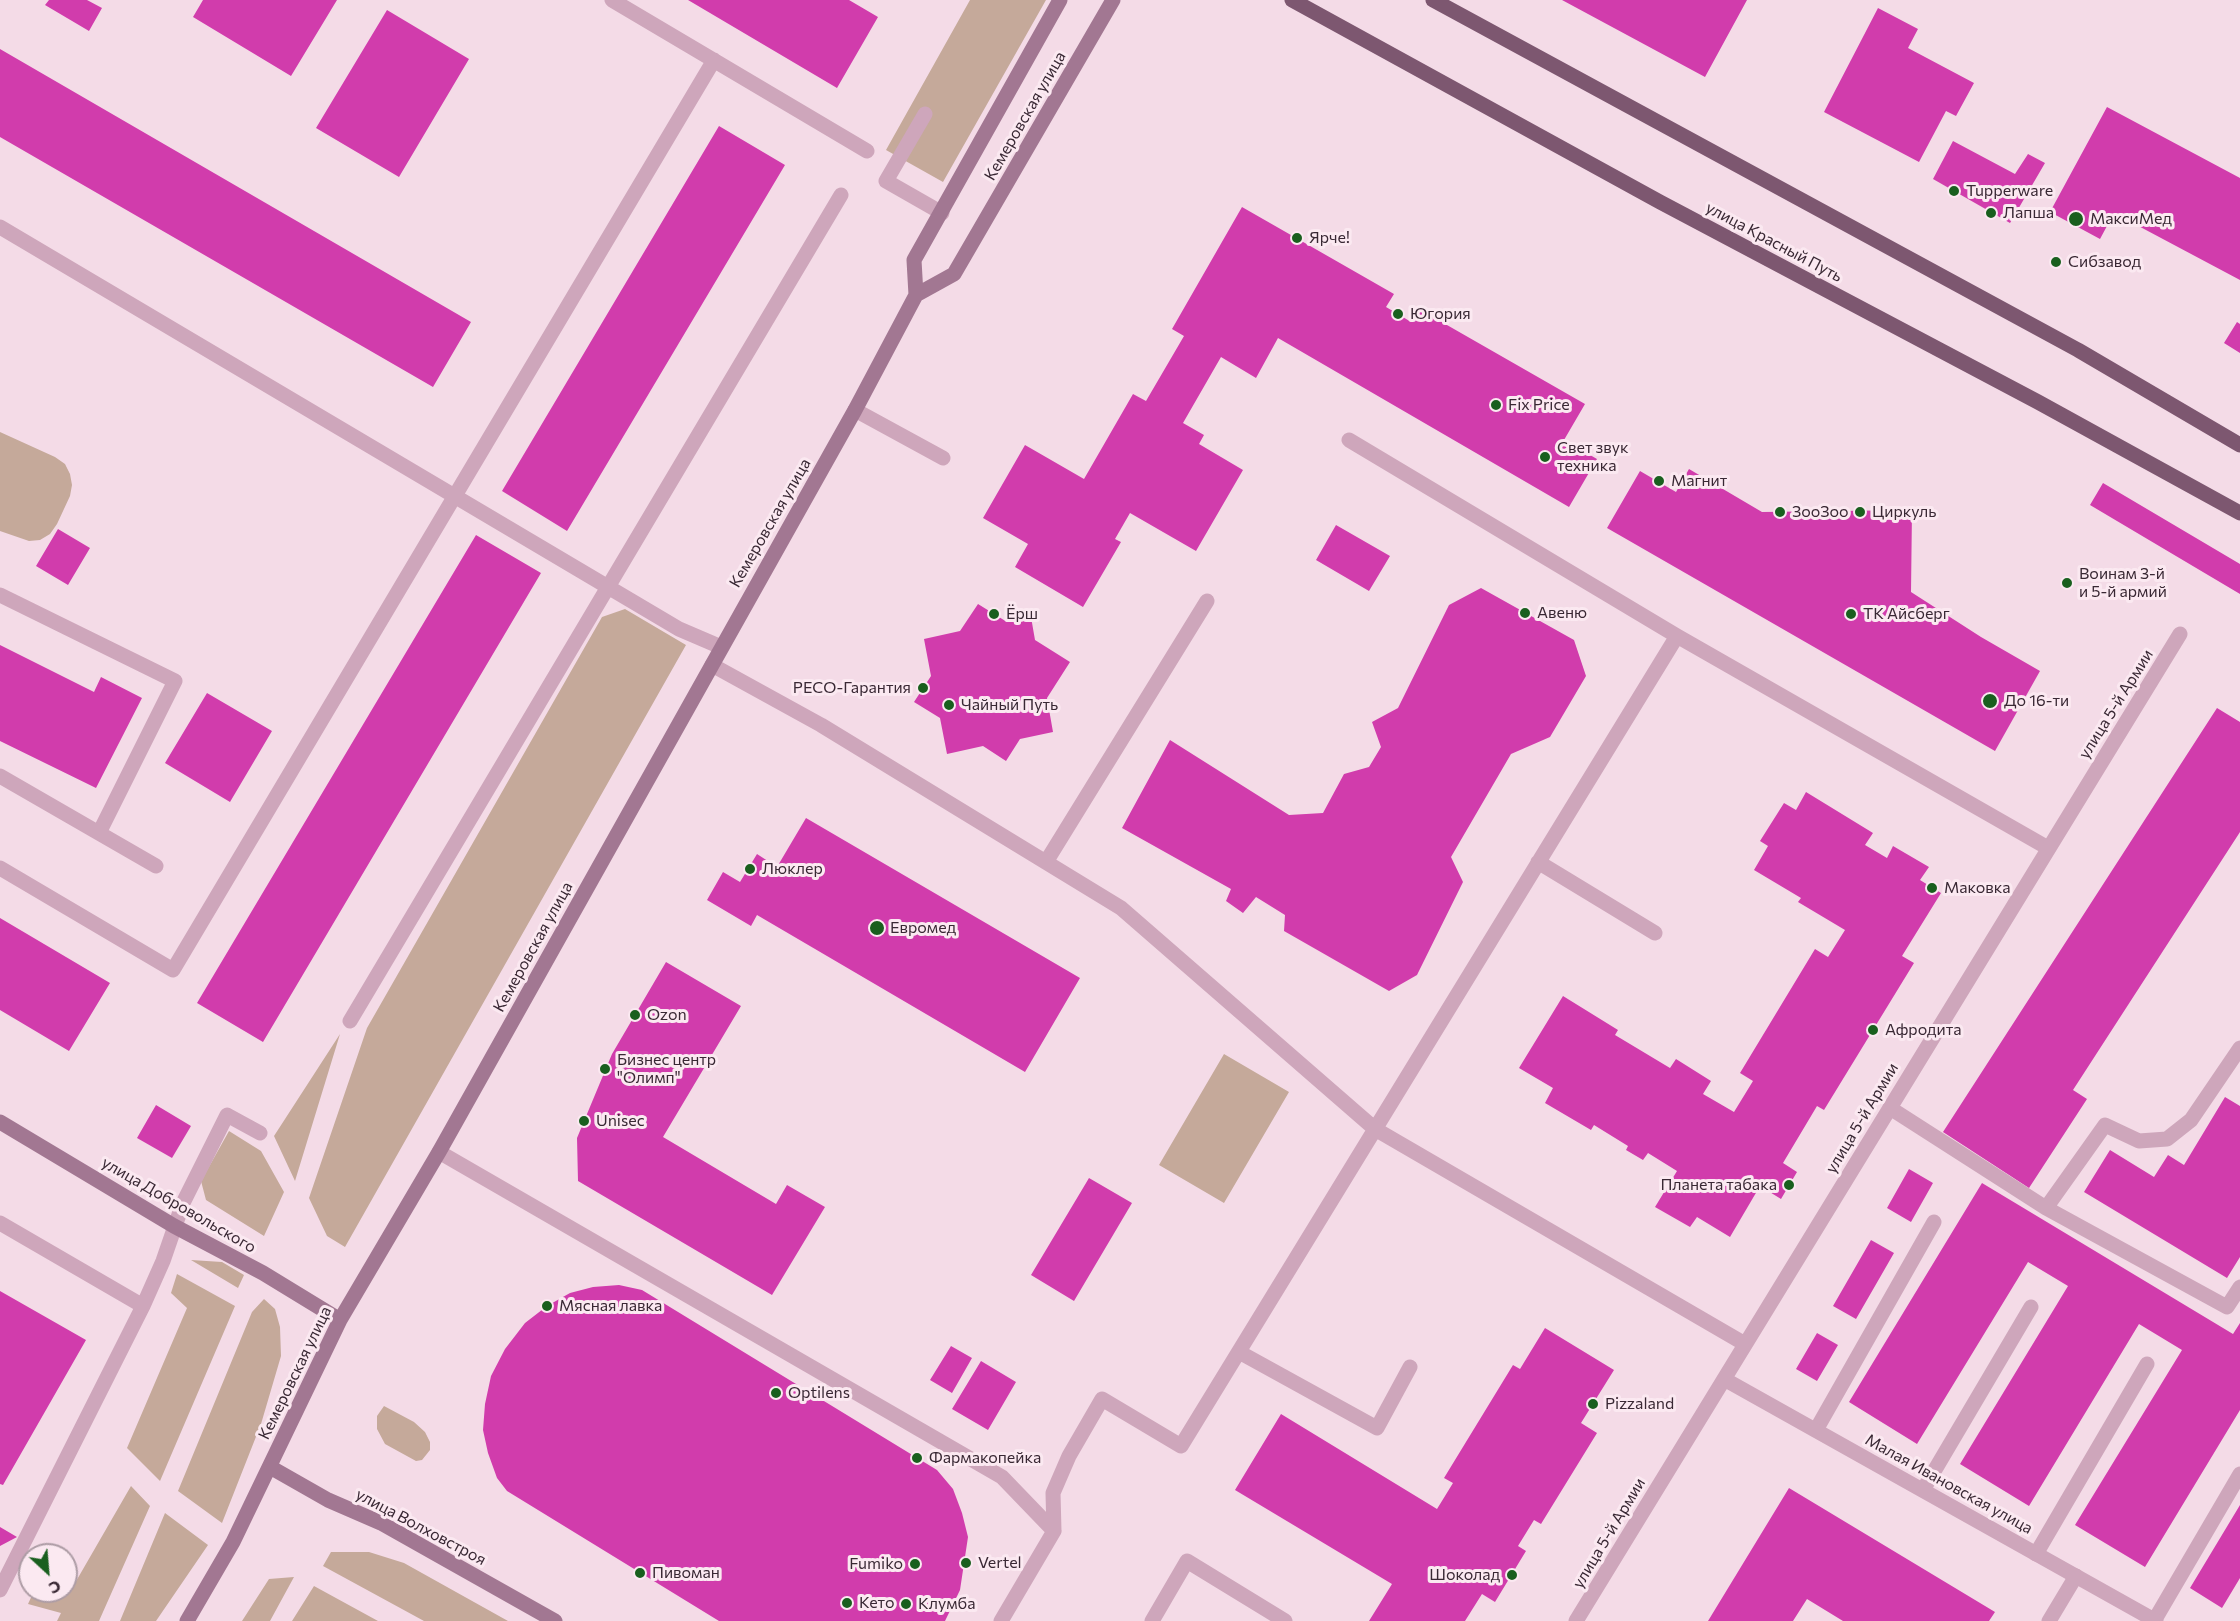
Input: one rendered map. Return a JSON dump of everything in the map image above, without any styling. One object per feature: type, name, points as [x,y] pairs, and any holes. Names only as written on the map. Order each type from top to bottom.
[{"type":"main road","name":"Кемеровская улица","points":[[187,1621],[232,1542],[340,1320],[439,1152],[855,410],[916,294],[914,260],[1060,0]]},
{"type":"main road","name":"Кемеровская улица","points":[[916,294],[954,274],[1113,0]]},
{"type":"main road","name":"улица Красный Путь","points":[[1292,0],[1660,202],[2038,402],[2240,513]]},
{"type":"main road","points":[[1433,0],[2078,350],[2240,445]]},
{"type":"main road","name":"улица Добровольского","points":[[0,1122],[174,1226],[263,1273],[340,1320]]},
{"type":"main road","name":"улица Волховстроя","points":[[270,1467],[328,1500],[381,1523],[555,1621]]},
{"type":"street","points":[[612,0],[867,151]]},
{"type":"street","points":[[0,868],[173,970],[714,60]]},
{"type":"street","points":[[925,114],[886,181],[942,213]]},
{"type":"street","points":[[350,1021],[841,195]]},
{"type":"street","points":[[0,228],[680,629],[721,647]]},
{"type":"street","points":[[855,410],[943,458]]},
{"type":"street","points":[[1349,440],[1677,636],[2048,848]]},
{"type":"street","points":[[0,595],[175,681],[99,833]]},
{"type":"street","points":[[1046,862],[1208,601]]},
{"type":"street","name":"улица 5-й Армии","points":[[1576,1621],[2180,634]]},
{"type":"street","points":[[1001,1621],[1054,1531],[1053,1493],[1069,1456],[1102,1399],[1181,1446],[1677,636]]},
{"type":"street","points":[[712,665],[821,725],[1121,908],[1375,1129],[1745,1344]]},
{"type":"street","points":[[0,776],[156,866]]},
{"type":"street","points":[[1538,862],[1655,933]]},
{"type":"street","points":[[2046,1208],[2105,1125],[2139,1141],[2168,1139],[2191,1120],[2240,1048]]},
{"type":"street","points":[[1890,1108],[2046,1208],[2227,1307],[2240,1287]]},
{"type":"street","points":[[0,1590],[143,1306],[163,1261],[183,1203],[227,1115],[260,1133]]},
{"type":"street","points":[[439,1152],[1002,1477],[1054,1531]]},
{"type":"street","points":[[1816,1430],[1934,1222]]},
{"type":"street","points":[[0,1223],[143,1306]]},
{"type":"street","points":[[1923,1490],[2031,1307]]},
{"type":"street","points":[[1239,1352],[1377,1428],[1410,1367]]},
{"type":"street","points":[[2036,1554],[2147,1364]]},
{"type":"street","name":"Малая Ивановская улица","points":[[1724,1379],[2154,1621]]},
{"type":"street","points":[[2154,1621],[2240,1474]]},
{"type":"street","points":[[1152,1621],[1187,1561],[1285,1621]]},
{"type":"street","points":[[2049,1621],[2076,1576]]},
{"type":"shaded area","points":[[970,0],[1046,0],[943,182],[886,150]]},
{"type":"shaded area","points":[[0,432],[55,457],[65,464],[70,474],[72,485],[70,496],[57,524],[50,534],[40,540],[29,541],[0,531]]},
{"type":"shaded area","points":[[625,609],[686,645],[345,1247],[327,1236],[309,1198],[367,1028],[602,617]]},
{"type":"shaded area","points":[[340,1034],[295,1181],[274,1136]]},
{"type":"shaded area","points":[[1224,1054],[1289,1092],[1224,1203],[1159,1165]]},
{"type":"shaded area","points":[[229,1131],[261,1151],[284,1192],[264,1236],[206,1200],[201,1181]]},
{"type":"shaded area","points":[[191,1260],[222,1262],[244,1275],[238,1288]]},
{"type":"shaded area","points":[[177,1274],[235,1306],[160,1481],[127,1448],[187,1308],[171,1293]]},
{"type":"shaded area","points":[[264,1299],[275,1309],[280,1327],[281,1356],[261,1424],[222,1523],[178,1491],[252,1312]]},
{"type":"shaded area","points":[[384,1406],[414,1422],[425,1432],[430,1442],[430,1450],[422,1460],[416,1461],[385,1444],[377,1429],[377,1416]]},
{"type":"shaded area","points":[[131,1486],[150,1506],[99,1621],[57,1621],[61,1613],[28,1604],[78,1603],[78,1578]]},
{"type":"shaded area","points":[[165,1513],[208,1545],[156,1621],[120,1621]]},
{"type":"shaded area","points":[[331,1552],[369,1552],[404,1563],[508,1621],[424,1621],[323,1566]]},
{"type":"shaded area","points":[[294,1577],[270,1621],[242,1621],[269,1579]]},
{"type":"shaded area","points":[[314,1586],[378,1621],[292,1621]]},
{"type":"building","points":[[49,0],[87,0],[102,8],[89,31],[45,5]]},
{"type":"building","points":[[203,0],[337,0],[291,76],[193,17]]},
{"type":"building","points":[[688,0],[849,0],[878,17],[837,88]]},
{"type":"building","points":[[1562,0],[1747,0],[1705,77]]},
{"type":"building","points":[[1878,8],[1918,29],[1908,48],[1974,83],[1956,116],[1946,111],[1919,162],[1824,112]]},
{"type":"building","points":[[387,10],[469,59],[399,177],[316,128]]},
{"type":"building","points":[[0,49],[471,322],[433,387],[0,137]]},
{"type":"building","points":[[2107,107],[2240,178],[2240,280],[2114,213],[2100,239],[2050,212]]},
{"type":"building","points":[[719,126],[785,165],[567,531],[502,491]]},
{"type":"building","points":[[1953,141],[2015,174],[2028,154],[2045,163],[2010,223],[1933,179]]},
{"type":"building","points":[[1242,207],[1394,294],[1386,307],[1411,322],[1419,309],[1585,404],[1564,440],[1597,459],[1569,507],[1278,338],[1256,378],[1221,357],[1183,423],[1204,435],[1199,444],[1243,470],[1196,551],[1130,513],[1115,539],[1121,542],[1083,607],[1015,567],[1028,544],[983,518],[1025,445],[1084,479],[1133,394],[1146,401],[1184,336],[1172,329]]},
{"type":"building","points":[[2237,322],[2240,324],[2240,353],[2224,343]]},
{"type":"building","name":"ТК Айсберг","points":[[1689,469],[1762,512],[1912,510],[1911,592],[1981,637],[2040,671],[1995,751],[1607,528],[1640,471],[1676,492]]},
{"type":"building","points":[[2103,483],[2240,564],[2240,594],[2090,505]]},
{"type":"building","points":[[1336,525],[1390,556],[1369,591],[1316,560]]},
{"type":"building","points":[[58,529],[90,548],[68,585],[36,566]]},
{"type":"building","points":[[476,535],[541,573],[263,1042],[197,1003]]},
{"type":"building","points":[[1481,588],[1574,640],[1586,676],[1550,737],[1511,754],[1451,857],[1463,882],[1417,975],[1389,991],[1284,931],[1285,915],[1256,897],[1243,913],[1226,901],[1231,889],[1122,828],[1170,740],[1289,815],[1323,813],[1344,774],[1369,767],[1381,747],[1372,722],[1398,708],[1449,605]]},
{"type":"building","points":[[978,604],[1007,622],[1031,617],[1035,640],[1070,662],[1047,698],[1053,732],[1020,739],[1006,761],[983,746],[947,754],[940,718],[914,702],[931,676],[924,639],[960,631]]},
{"type":"building","points":[[0,645],[94,692],[101,677],[142,698],[96,788],[0,741]]},
{"type":"building","points":[[207,693],[272,731],[230,802],[165,763]]},
{"type":"building","points":[[2217,708],[2240,722],[2240,832],[2073,1090],[2087,1099],[2029,1188],[1943,1132]]},
{"type":"building","points":[[1806,792],[1873,833],[1865,845],[1887,858],[1893,846],[1929,867],[1920,880],[1941,893],[1902,956],[1914,963],[1824,1110],[1817,1106],[1783,1163],[1797,1172],[1781,1199],[1760,1186],[1730,1237],[1697,1217],[1690,1227],[1655,1207],[1677,1171],[1648,1153],[1643,1160],[1626,1150],[1628,1146],[1594,1125],[1591,1130],[1545,1103],[1553,1088],[1519,1068],[1563,996],[1618,1030],[1615,1035],[1670,1068],[1676,1059],[1711,1081],[1703,1094],[1734,1112],[1753,1081],[1740,1073],[1815,949],[1828,957],[1845,930],[1798,902],[1801,898],[1754,870],[1768,846],[1760,841],[1784,803],[1796,810]]},
{"type":"building","points":[[806,818],[1080,978],[1025,1072],[757,915],[751,926],[707,900],[723,872],[740,882],[757,854],[777,867]]},
{"type":"building","points":[[0,918],[110,983],[69,1051],[0,1010]]},
{"type":"building","points":[[666,962],[741,1006],[663,1137],[776,1204],[787,1185],[825,1207],[772,1295],[578,1181],[577,1138],[612,1054]]},
{"type":"building","points":[[2225,1097],[2240,1106],[2240,1257],[2227,1278],[2084,1192],[2110,1150],[2154,1177],[2168,1155],[2184,1165]]},
{"type":"building","points":[[156,1105],[191,1126],[172,1158],[137,1138]]},
{"type":"building","points":[[1909,1169],[1933,1183],[1911,1222],[1887,1208]]},
{"type":"building","points":[[1089,1178],[1132,1203],[1074,1301],[1031,1275]]},
{"type":"building","points":[[1982,1183],[2233,1334],[2240,1323],[2240,1410],[2145,1567],[2075,1525],[2182,1350],[2139,1324],[2029,1506],[1960,1464],[2068,1286],[2028,1262],[1917,1444],[1849,1402]]},
{"type":"building","points":[[1871,1240],[1894,1253],[1856,1319],[1833,1306]]},
{"type":"building","points":[[619,1285],[642,1290],[937,1470],[953,1489],[968,1537],[960,1590],[945,1621],[719,1621],[507,1491],[497,1478],[483,1430],[485,1404],[491,1376],[505,1349],[525,1323],[547,1306],[570,1293],[593,1287]]},
{"type":"building","points":[[0,1291],[86,1340],[3,1485],[0,1484]]},
{"type":"building","points":[[1545,1328],[1614,1370],[1581,1423],[1597,1433],[1541,1524],[1534,1520],[1518,1546],[1526,1551],[1495,1602],[1482,1594],[1465,1621],[1369,1621],[1392,1584],[1235,1490],[1281,1414],[1437,1509],[1453,1483],[1444,1478],[1513,1365],[1520,1369]]},
{"type":"building","points":[[1817,1333],[1838,1345],[1817,1381],[1796,1369]]},
{"type":"building","points":[[951,1346],[972,1358],[952,1393],[930,1380]]},
{"type":"building","points":[[981,1361],[1016,1382],[988,1430],[952,1409]]},
{"type":"building","points":[[1789,1488],[1995,1612],[1989,1621],[1843,1621],[1807,1599],[1793,1621],[1708,1621]]},
{"type":"building","points":[[2240,1505],[2240,1578],[2222,1608],[2190,1588]]},
{"type":"building","points":[[0,1527],[17,1537],[0,1546]]},
{"type":"place","name":"Tupperware","points":[[1954,191]]},
{"type":"place","name":"Лапша","points":[[1991,213]]},
{"type":"place","name":"МаксиМед","points":[[2076,219]]},
{"type":"place","name":"Ярче!","points":[[1297,238]]},
{"type":"place","name":"Сибзавод","points":[[2056,262]]},
{"type":"place","name":"Югория","points":[[1398,314]]},
{"type":"place","name":"Fix Price","points":[[1496,405]]},
{"type":"place","name":"Свет звук техника","points":[[1545,457]]},
{"type":"place","name":"Магнит","points":[[1659,481]]},
{"type":"place","name":"ЗооЗоо","points":[[1780,512]]},
{"type":"place","name":"Циркуль","points":[[1860,512]]},
{"type":"place","name":"Воинам 3-й и 5-й армий","points":[[2067,583]]},
{"type":"place","name":"Авеню","points":[[1525,613]]},
{"type":"place","name":"Ёрш","points":[[994,614]]},
{"type":"place","name":"ТК Айсберг","points":[[1851,614]]},
{"type":"place","name":"РЕСО-Гарантия","points":[[923,688]]},
{"type":"place","name":"До 16-ти","points":[[1990,701]]},
{"type":"place","name":"Чайный Путь","points":[[949,705]]},
{"type":"place","name":"Люклер","points":[[750,869]]},
{"type":"place","name":"Маковка","points":[[1932,888]]},
{"type":"place","name":"Евромед","points":[[877,928]]},
{"type":"place","name":"Ozon","points":[[635,1015]]},
{"type":"place","name":"Афродита","points":[[1873,1030]]},
{"type":"place","name":"Бизнес центр \"Олимп\"","points":[[605,1069]]},
{"type":"place","name":"Unisec","points":[[584,1121]]},
{"type":"place","name":"Планета табака","points":[[1789,1185]]},
{"type":"place","name":"Мясная лавка","points":[[547,1306]]},
{"type":"place","name":"Optilens","points":[[776,1393]]},
{"type":"place","name":"Pizzaland","points":[[1593,1404]]},
{"type":"place","name":"Фармакопейка","points":[[917,1458]]},
{"type":"place","name":"Vertel","points":[[966,1563]]},
{"type":"place","name":"Fumiko","points":[[915,1564]]},
{"type":"place","name":"Пивоман","points":[[640,1573]]},
{"type":"place","name":"Шоколад","points":[[1512,1575]]},
{"type":"place","name":"Кето","points":[[847,1603]]},
{"type":"place","name":"Клумба","points":[[906,1604]]}]
